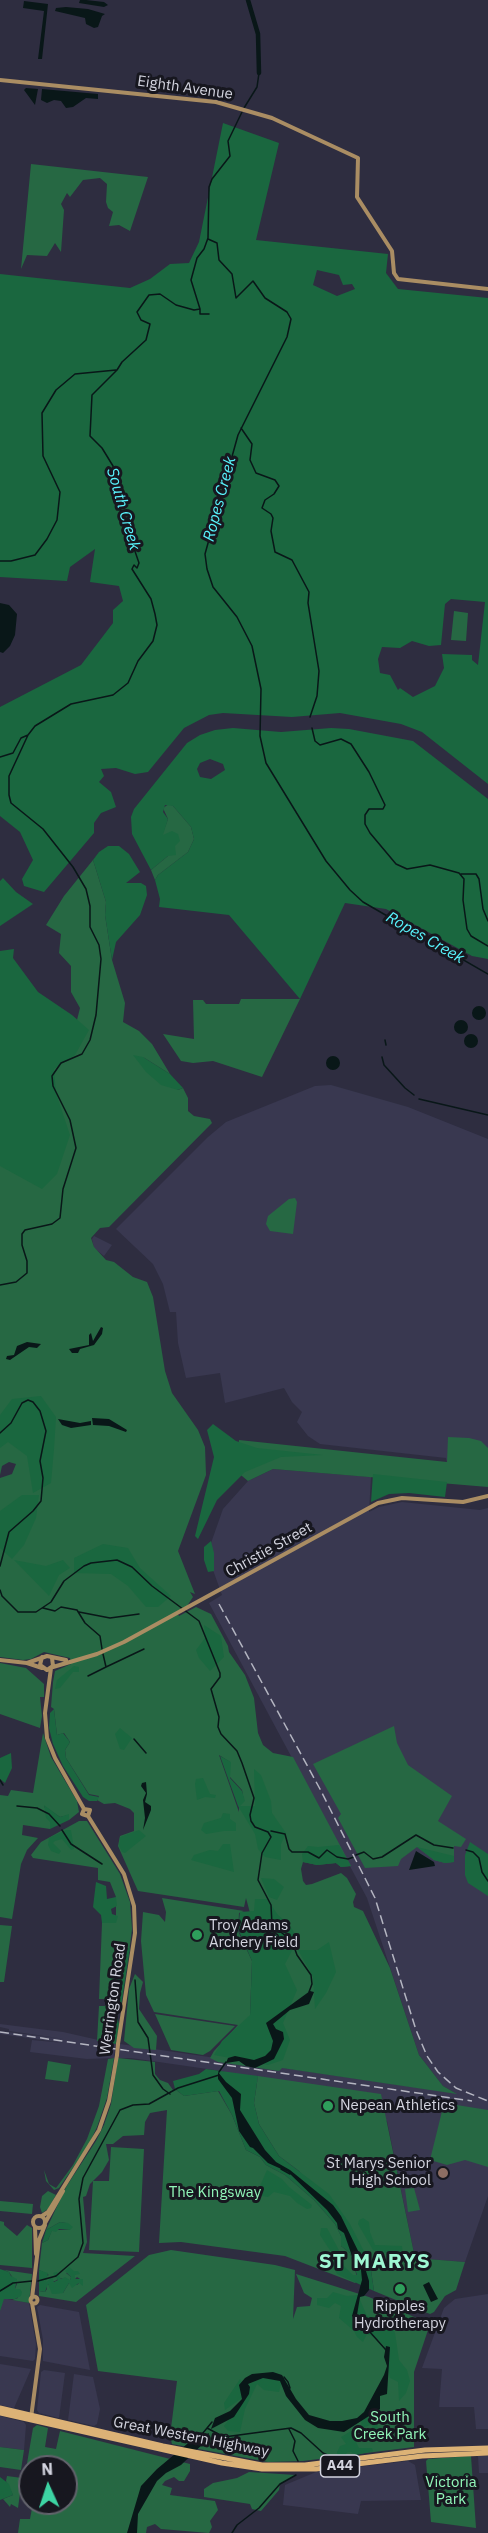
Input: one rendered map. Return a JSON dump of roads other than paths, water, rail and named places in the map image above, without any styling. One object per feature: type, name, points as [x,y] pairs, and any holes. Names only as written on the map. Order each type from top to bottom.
[{"type":"highway","name":"Great Western Highway","points":[[0,2408],[251,2468],[287,2470],[425,2455],[488,2453]]},
{"type":"highway","name":"Great Western Highway","points":[[0,2413],[31,2417]]},
{"type":"highway","name":"Great Western Highway","points":[[199,2456],[251,2464],[288,2466],[428,2450],[488,2448]]},
{"type":"main road","name":"Eighth Avenue","points":[[0,80],[216,102],[251,111],[285,124],[358,158],[357,196],[392,251],[394,273],[401,280],[488,289]]},
{"type":"main road","name":"Christie Street","points":[[52,1667],[116,1647],[382,1501],[402,1498],[462,1503],[488,1496]]},
{"type":"main road","name":"Christie Street","points":[[50,1656],[68,1661]]},
{"type":"main road","points":[[27,1663],[50,1656],[54,1661],[48,1682]]},
{"type":"main road","points":[[42,1657],[39,1662],[48,1682]]},
{"type":"main road","points":[[0,1659],[27,1663],[43,1669],[52,1667]]},
{"type":"main road","name":"Werrington Road","points":[[42,2216],[48,2211],[65,2185],[100,2126],[110,2095],[134,1940],[134,1906],[124,1874],[88,1816],[83,1815],[84,1809],[55,1758],[47,1738],[45,1718],[48,1682]]},
{"type":"main road","name":"Werrington Road","points":[[31,2417],[40,2349],[34,2313],[39,2240],[65,2185]]},
{"type":"main road","points":[[42,2216],[45,2224],[39,2228],[35,2227],[34,2218],[42,2216]]},
{"type":"main road","name":"Werrington Road","points":[[35,2227],[37,2258]]},
{"type":"waterway","name":"South Creek","points":[[248,0],[258,34],[259,73]]},
{"type":"waterway","name":"South Creek","points":[[244,108],[257,87],[259,73]]},
{"type":"waterway","name":"South Creek","points":[[0,1285],[16,1282],[27,1273],[27,1261],[22,1245],[22,1234],[25,1230],[52,1224],[60,1218],[63,1189],[76,1148],[70,1120],[53,1086],[52,1076],[61,1063],[82,1054],[90,1040],[96,1015],[101,959],[99,945],[90,927],[90,906],[86,889],[73,867],[43,829],[11,803],[9,776],[28,735],[35,726],[71,704],[113,695],[128,683],[138,661],[153,641],[157,625],[155,614],[151,599],[132,569],[134,565],[137,568],[139,563],[117,499],[113,466],[102,448],[90,436],[92,395],[146,340],[150,324],[141,320],[137,312],[149,295],[160,294],[176,305],[194,310],[200,309],[191,280],[197,258],[208,238],[209,187],[212,179],[230,156],[228,141],[242,112]]},
{"type":"waterway","name":"Ropes Creek","points":[[208,239],[217,243],[219,260],[232,274],[236,298],[253,281],[265,298],[287,312],[291,319],[287,337],[238,435],[205,554],[213,587],[237,617],[252,646],[261,689],[260,736],[266,763],[326,861],[350,890],[363,902],[488,974]]},
{"type":"waterway","points":[[200,309],[200,314],[209,314]]},
{"type":"waterway","points":[[0,561],[11,561],[35,555],[57,520],[60,492],[43,456],[42,413],[56,390],[75,374],[116,370]]},
{"type":"waterway","points":[[241,428],[252,444],[250,460],[256,473],[275,480],[279,486],[274,494],[265,500],[262,508],[273,518],[271,531],[275,552],[292,560],[309,592],[308,603],[319,671],[317,696],[310,717]]},
{"type":"waterway","points":[[312,728],[315,741],[320,745],[341,739],[351,744],[369,772],[385,805],[383,809],[369,809],[365,815],[365,824],[396,864],[407,869],[430,865],[459,873],[464,879],[463,900],[467,929],[471,936],[488,946]]},
{"type":"waterway","points":[[0,757],[13,753],[21,738],[28,735]]},
{"type":"waterway","points":[[461,874],[476,874],[479,879],[483,909],[488,921]]},
{"type":"waterway","points":[[385,1040],[386,1045]]},
{"type":"waterway","points":[[382,1057],[384,1065],[414,1095]]},
{"type":"waterway","points":[[419,1099],[488,1115]]},
{"type":"waterway","name":"South Creek","points":[[0,1433],[11,1423],[22,1403],[28,1400],[33,1402],[40,1411],[46,1431],[40,1461],[43,1478],[41,1501],[9,1532],[0,1566]]},
{"type":"waterway","name":"South Creek","points":[[0,1590],[2,1596],[18,1612],[36,1612],[51,1602],[64,1581],[84,1566],[117,1560],[132,1567],[152,1586],[199,1621],[220,1673],[220,1677],[211,1689],[219,1717],[218,1727],[221,1734],[237,1751],[242,1763],[254,1798],[251,1821],[255,1827],[268,1832],[271,1837],[262,1853],[258,1880],[271,1905],[272,1925],[292,1941],[297,1955],[311,1975],[312,1984],[309,1992]]},
{"type":"waterway","points":[[43,1608],[55,1611],[61,1607],[77,1610],[85,1623],[100,1636],[102,1649]]},
{"type":"waterway","points":[[79,1612],[110,1618],[139,1614]]},
{"type":"waterway","points":[[106,1667],[144,1649]]},
{"type":"waterway","points":[[88,1676],[106,1667],[103,1654]]},
{"type":"waterway","points":[[134,1739],[146,1753]]},
{"type":"waterway","points":[[0,1780],[3,1785]]},
{"type":"waterway","points":[[17,1806],[37,1808],[49,1814],[60,1826]]},
{"type":"waterway","points":[[62,1830],[71,1844],[102,1864]]},
{"type":"waterway","points":[[271,1831],[285,1834],[292,1852],[308,1852],[319,1858],[327,1850],[337,1857],[348,1859],[354,1857]]},
{"type":"waterway","points":[[356,1855],[364,1852],[373,1859],[382,1857],[416,1835],[434,1845],[453,1848]]},
{"type":"waterway","points":[[466,1850],[473,1852],[479,1858],[482,1872],[488,1881]]},
{"type":"waterway","points":[[135,1980],[138,2022],[148,2038],[153,2075],[163,2089],[170,2094]]},
{"type":"waterway","name":"South Creek","points":[[219,2072],[226,2062]]},
{"type":"waterway","points":[[38,2281],[56,2276],[78,2257],[83,2243],[79,2199],[83,2178],[120,2110],[133,2105],[149,2104],[178,2088],[219,2075]]},
{"type":"waterway","name":"South Creek","points":[[281,2169],[290,2174]]},
{"type":"waterway","points":[[0,2291],[13,2283],[32,2281]]},
{"type":"waterway","name":"South Creek","points":[[369,2331],[386,2350]]},
{"type":"waterway","name":"South Creek","points":[[284,2377],[290,2388]]},
{"type":"waterway","name":"South Creek","points":[[198,2439],[212,2422]]},
{"type":"waterway","points":[[207,2428],[224,2437],[291,2428],[301,2433],[323,2453],[334,2458]]},
{"type":"waterway","points":[[289,2429],[295,2441],[293,2451],[298,2461]]},
{"type":"waterway","points":[[232,2533],[237,2525],[259,2508],[280,2484],[296,2475]]},
{"type":"railway","points":[[219,1604],[320,1789],[375,1898],[416,2030],[427,2056],[438,2072],[456,2088],[488,2101]]},
{"type":"railway","points":[[0,2032],[472,2101]]},
{"type":"place","name":"Troy Adams Archery Field","points":[[197,1935]]},
{"type":"place","name":"Nepean Athletics","points":[[328,2106]]},
{"type":"place","name":"St Marys Senior High School","points":[[443,2173]]},
{"type":"place","name":"Ripples Hydrotherapy","points":[[400,2289]]},
{"type":"district","name":"ST MARYS","points":[[375,2262]]},
{"type":"park label","name":"The Kingsway","points":[[215,2193]]},
{"type":"park label","name":"South Creek Park","points":[[390,2426]]},
{"type":"park label","name":"Victoria Park","points":[[451,2492]]}]
